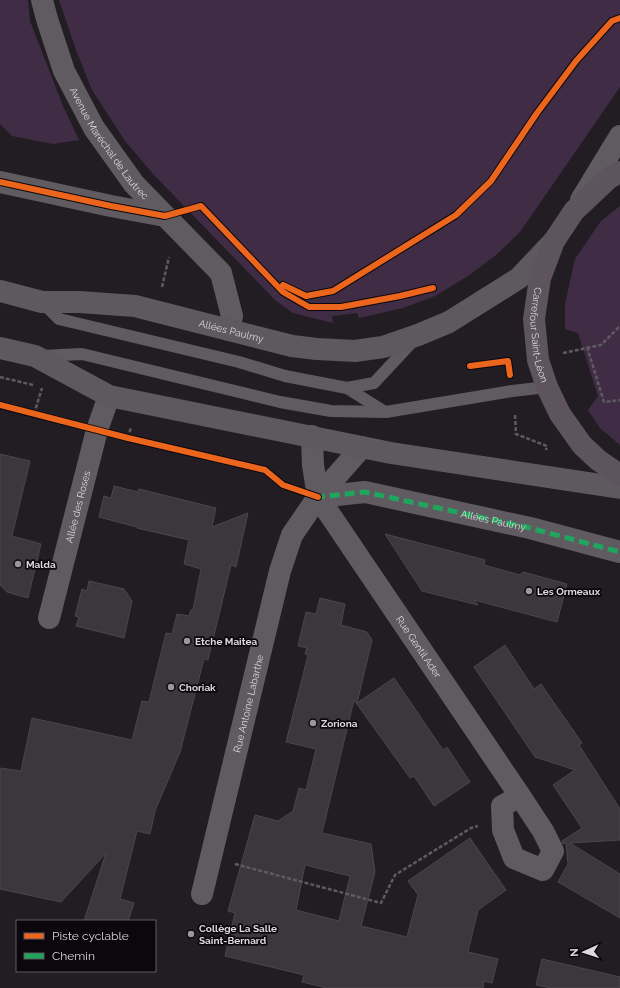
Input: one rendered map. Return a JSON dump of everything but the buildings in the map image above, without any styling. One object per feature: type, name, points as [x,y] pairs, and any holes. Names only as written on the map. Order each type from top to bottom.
[{"type":"main road","name":"Carrefour Saint-Léon","points":[[620,172],[608,178],[574,211],[554,241],[540,278],[534,319],[538,360],[547,387],[565,422],[582,445],[598,460],[620,475]]},
{"type":"main road","name":"Allées Paulmy","points":[[0,291],[42,302],[80,302],[135,306],[292,346],[317,350],[355,351],[383,347],[449,322],[519,278],[554,241]]},
{"type":"main road","points":[[0,348],[35,356],[109,396],[362,447],[620,488]]},
{"type":"street","name":"Avenue Maréchal de Lautrec","points":[[42,0],[64,71],[94,128],[134,184],[221,273],[232,316],[229,330]]},
{"type":"street","points":[[574,211],[620,136]]},
{"type":"street","points":[[0,182],[165,216]]},
{"type":"street","name":"Allée des Roses","points":[[49,618],[97,430],[109,396]]},
{"type":"street","points":[[312,436],[313,465],[318,497]]},
{"type":"street","name":"Rue Antoine Labarthe","points":[[202,894],[280,571],[292,535],[318,497],[362,447]]},
{"type":"street","name":"Allées Paulmy","points":[[318,497],[365,492],[530,528],[620,552]]},
{"type":"street","name":"Rue Gentil Ader","points":[[318,497],[520,796],[543,831],[553,851],[543,870],[514,858],[503,830],[502,806],[520,796]]},
{"type":"lane","name":"Allées Paulmy","points":[[42,302],[59,319],[239,362],[285,376],[347,388],[386,412]]},
{"type":"lane","name":"Allées Paulmy","points":[[347,388],[374,383],[418,335]]},
{"type":"lane","points":[[35,356],[82,354],[280,402],[331,411],[386,412],[512,391],[547,387]]},
{"type":"path","points":[[538,360],[601,345],[620,326]]},
{"type":"path","points":[[587,348],[604,402],[620,400]]},
{"type":"path","points":[[34,414],[42,388]]},
{"type":"path","points":[[515,415],[516,434],[548,446],[546,452]]},
{"type":"path","points":[[211,858],[381,903],[395,875],[471,828],[503,819]]},
{"type":"shaded area","points":[[0,0],[28,0],[30,21],[63,106],[79,140],[53,144],[12,136],[0,124]]},
{"type":"shaded area","points":[[59,0],[620,0],[620,87],[520,232],[496,255],[468,276],[435,296],[403,308],[359,318],[357,313],[332,316],[333,323],[293,313],[275,300],[154,175],[125,141],[92,90],[76,50]]},
{"type":"shaded area","points":[[620,206],[620,445],[600,428],[588,410],[598,396],[578,333],[565,329],[565,304],[575,259],[601,221]]},
{"type":"marked path","points":[[315,496],[318,497],[365,492],[530,528],[620,552]]},
{"type":"cycle path","points":[[283,285],[306,296],[333,291],[456,215],[491,181],[537,113],[576,61],[612,21],[620,18]]},
{"type":"cycle path","points":[[0,182],[165,216],[201,206],[283,292],[309,307],[341,307],[433,288]]},
{"type":"cycle path","points":[[470,366],[508,361],[510,375]]},
{"type":"cycle path","points":[[0,405],[128,438],[265,470],[283,485],[318,497]]},
{"type":"place","name":"Malda","points":[[18,564]]},
{"type":"place","name":"Les Ormeaux","points":[[529,591]]},
{"type":"place","name":"Etche Maitea","points":[[187,641]]},
{"type":"place","name":"Choriak","points":[[171,687]]},
{"type":"place","name":"Zoriona","points":[[313,723]]},
{"type":"place","name":"Collège La Salle Saint-Bernard","points":[[191,934]]}]
